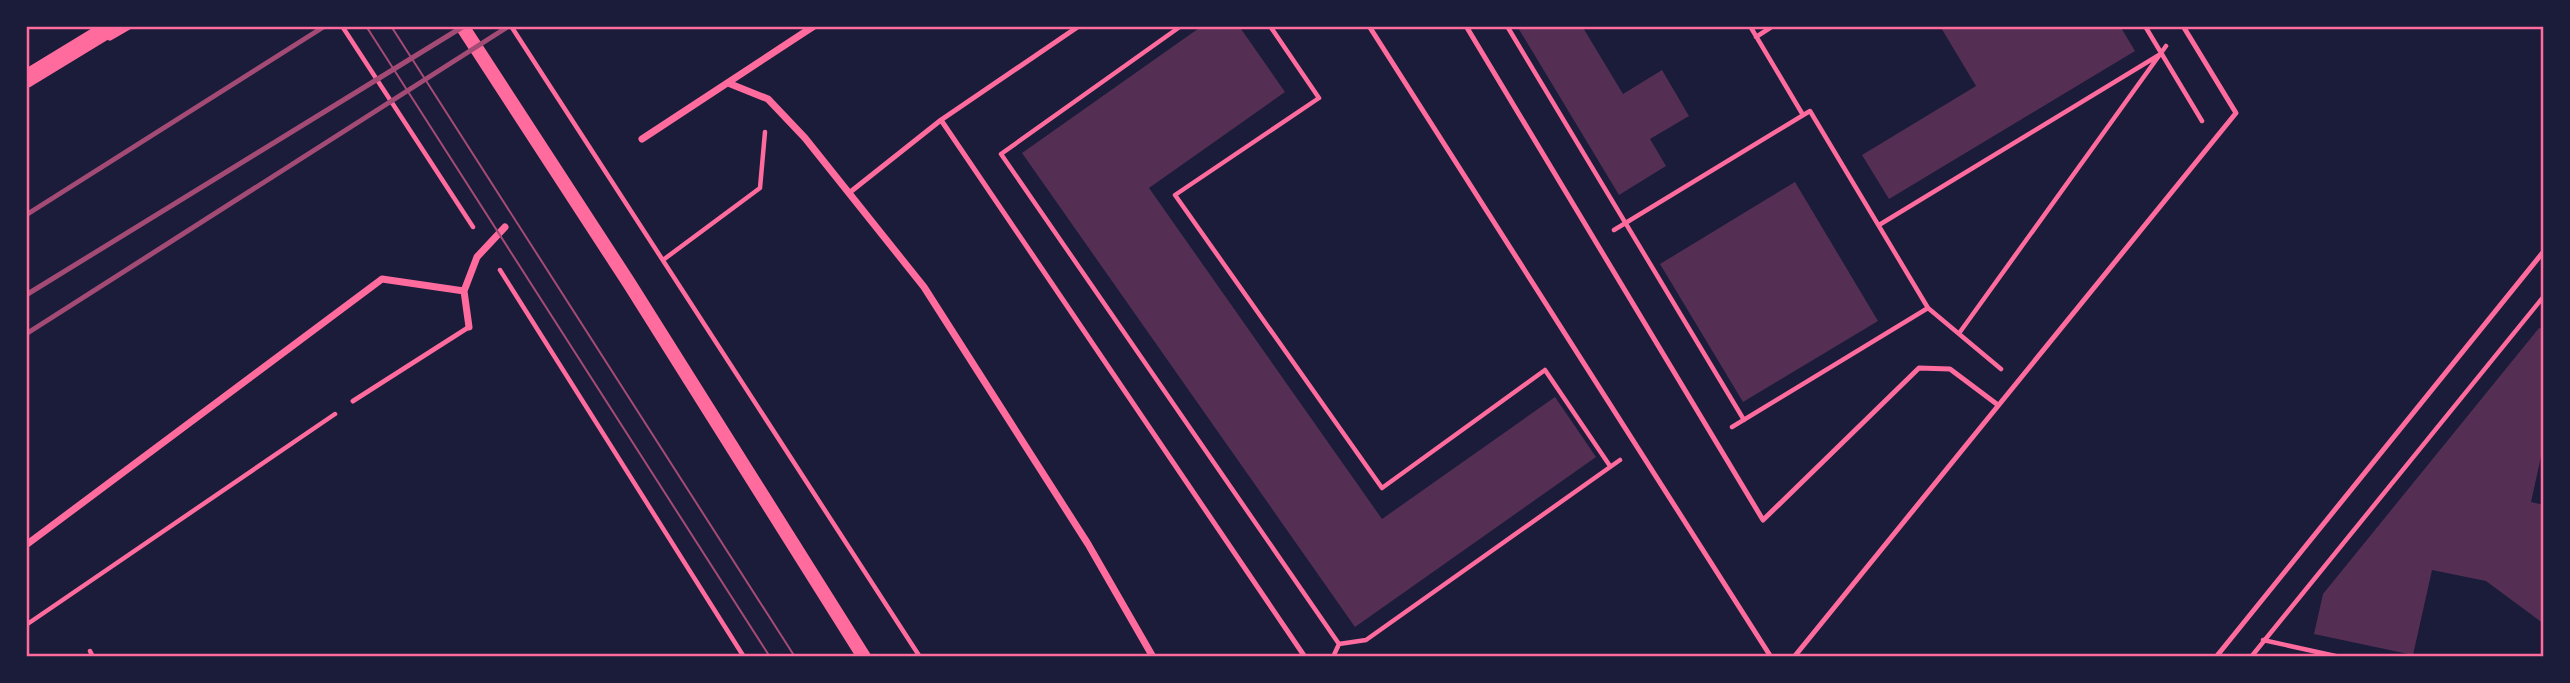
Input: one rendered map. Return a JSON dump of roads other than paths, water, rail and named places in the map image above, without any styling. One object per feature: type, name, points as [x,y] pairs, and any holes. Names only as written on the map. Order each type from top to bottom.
[{"type":"main road","points":[[26,79],[113,26]]},
{"type":"main road","points":[[462,26],[629,283],[864,657]]},
{"type":"street","points":[[26,89],[129,26]]},
{"type":"street","points":[[642,139],[814,26]]},
{"type":"street","points":[[728,83],[768,99],[805,138],[924,287],[1088,544],[1153,657]]},
{"type":"street","points":[[470,327],[464,290],[477,257],[505,227]]},
{"type":"street","points":[[26,545],[382,279],[464,290]]},
{"type":"lane","points":[[849,193],[941,120],[1079,26]]},
{"type":"lane","points":[[1369,26],[1771,657]]},
{"type":"lane","points":[[1466,26],[1763,520],[1919,368],[1950,369],[1998,405]]},
{"type":"lane","points":[[1794,657],[2236,113],[2183,26]]},
{"type":"lane","points":[[941,120],[1306,657]]},
{"type":"lane","points":[[2216,657],[2540,260],[2544,251]]},
{"type":"lane","points":[[353,401],[470,327]]},
{"type":"tram line","points":[[366,26],[770,657]]},
{"type":"tram line","points":[[391,26],[795,657]]},
{"type":"railway","points":[[26,215],[325,26]]},
{"type":"railway","points":[[26,295],[464,26]]},
{"type":"railway","points":[[26,334],[509,26]]}]
